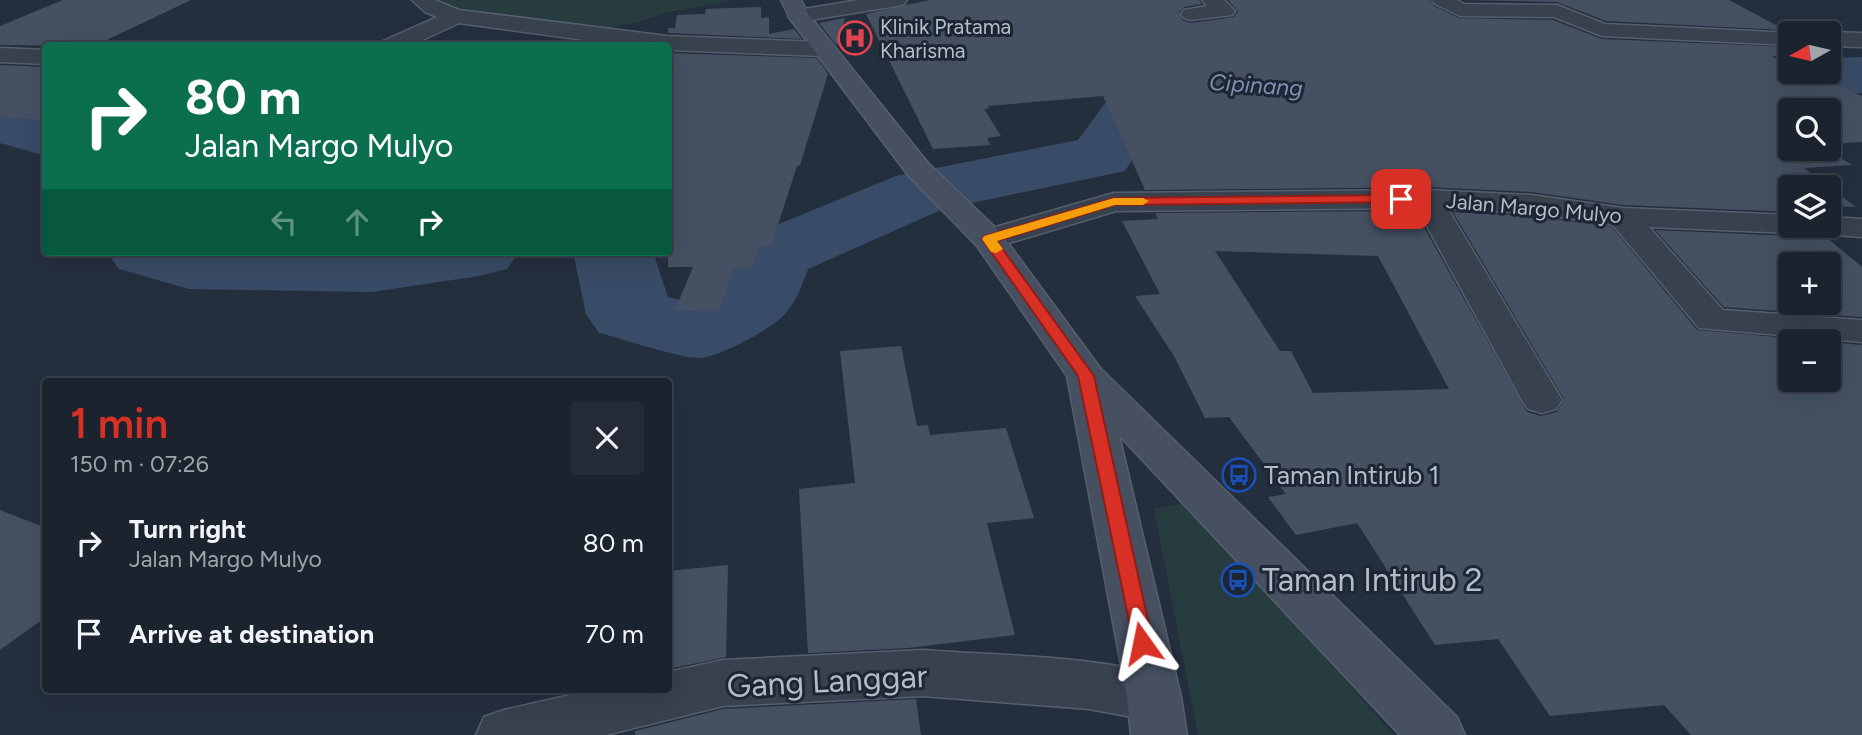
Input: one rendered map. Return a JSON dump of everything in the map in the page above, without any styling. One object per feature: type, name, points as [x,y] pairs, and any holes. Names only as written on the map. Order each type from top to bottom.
[{"type":"street","points":[[422,0],[432,8],[456,16],[533,26],[596,41],[628,42]]},
{"type":"street","points":[[897,0],[795,8],[823,49],[918,169],[983,233],[1086,376],[1437,735]]},
{"type":"street","points":[[1191,14],[1225,11],[1212,0]]},
{"type":"street","points":[[1442,0],[1455,8],[1466,10],[1557,11],[1602,30],[1778,37]]},
{"type":"street","points":[[400,42],[456,16]]},
{"type":"street","points":[[661,42],[666,19]]},
{"type":"street","points":[[509,42],[533,26]]},
{"type":"street","points":[[1841,39],[1862,40]]},
{"type":"street","points":[[672,43],[823,49]]},
{"type":"street","points":[[0,55],[42,57]]},
{"type":"street","points":[[1427,199],[1542,400]]},
{"type":"street","name":"Jalan Margo Mulyo","points":[[983,233],[1114,202],[1427,199],[1532,204],[1623,217],[1778,223]]},
{"type":"street","points":[[1623,217],[1712,320],[1862,331]]},
{"type":"street","points":[[1841,227],[1862,228]]},
{"type":"street","points":[[1086,376],[1156,716]]},
{"type":"street","name":"Gang Langgar","points":[[504,735],[723,683],[923,673],[1089,686],[1156,716]]},
{"type":"green space","points":[[442,0],[733,0],[664,13],[601,30],[447,8]]},
{"type":"green space","points":[[1186,502],[1394,735],[1198,735],[1154,509]]},
{"type":"building","points":[[63,0],[191,0],[102,42],[0,45],[0,26]]},
{"type":"building","points":[[929,0],[1199,0],[1202,4],[1184,7],[1179,12],[1182,20],[1191,23],[1234,17],[1238,11],[1228,0],[1429,0],[1434,6],[1459,18],[1553,20],[1602,39],[1778,46],[1778,56],[1771,56],[1778,59],[1778,84],[1834,84],[1862,96],[1862,142],[1841,143],[1841,98],[1778,98],[1778,161],[1841,161],[1841,159],[1853,165],[1804,168],[1813,175],[1778,175],[1778,211],[1623,205],[1532,192],[1427,187],[1145,190],[1103,96],[988,106],[989,108],[984,109],[1001,136],[987,138],[991,145],[933,149],[866,14]]},
{"type":"building","points":[[1462,0],[1729,0],[1778,26],[1778,30],[1606,21],[1557,2]]},
{"type":"building","points":[[761,7],[761,18],[769,17],[769,34],[794,29],[802,39],[668,33],[668,28],[675,28],[677,15],[705,14],[706,9]]},
{"type":"building","points":[[845,18],[837,46],[819,23]]},
{"type":"building","points":[[672,53],[817,58],[828,74],[771,246],[759,246],[752,269],[734,268],[719,311],[675,310],[693,267],[668,267],[668,256],[672,256]]},
{"type":"building","points":[[0,65],[42,67],[42,120],[0,117]]},
{"type":"building","points":[[1841,196],[1856,207],[1841,206]]},
{"type":"building","points":[[1415,211],[1527,412],[1541,416],[1557,412],[1564,399],[1453,212],[1532,216],[1612,227],[1697,330],[1778,337],[1778,392],[1841,392],[1841,343],[1862,345],[1862,735],[1691,735],[1664,705],[1550,716],[1498,639],[1435,645],[1357,523],[1296,535],[1268,497],[1286,494],[1229,417],[1205,418],[1174,356],[1135,296],[1160,294],[1122,221],[1158,219],[1155,213]],"holes":[[[1215,251],[1378,256],[1449,389],[1313,393],[1291,351],[1280,351]]]},
{"type":"building","points":[[1655,230],[1778,235],[1778,238],[1827,238],[1862,267],[1862,317],[1834,315],[1841,315],[1841,252],[1778,252],[1778,311],[1724,307]]},
{"type":"building","points":[[901,346],[917,426],[928,425],[930,435],[1006,428],[1034,518],[987,523],[1015,635],[908,648],[808,653],[799,489],[855,483],[840,351]]},
{"type":"building","points":[[0,510],[42,526],[42,620],[0,650]]},
{"type":"building","points":[[728,565],[726,657],[672,668],[672,571]]},
{"type":"building","points":[[916,699],[921,735],[635,735],[635,731],[723,709]]},
{"type":"waterway","points":[[1785,98],[1780,77],[1862,75]]},
{"type":"waterway","name":"Cipinang","points":[[614,256],[630,314],[698,331],[754,297],[774,255],[922,191],[1101,156],[1139,100],[1196,82],[1231,84]]},
{"type":"waterway","name":"Cipinang","points":[[0,123],[42,135]]},
{"type":"waterway","name":"Cipinang","points":[[161,256],[189,264],[372,267],[450,256]]},
{"type":"slow traffic","points":[[996,249],[989,239],[1114,202],[1143,201]]},
{"type":"place","name":"Klinik Pratama Kharisma","points":[[855,38]]},
{"type":"place","name":"Taman Intirub 1","points":[[1239,475]]},
{"type":"place","name":"Taman Intirub 2","points":[[1238,580]]},
{"type":"route","points":[[1142,643],[1086,376],[989,239],[1114,202],[1401,199]]}]
